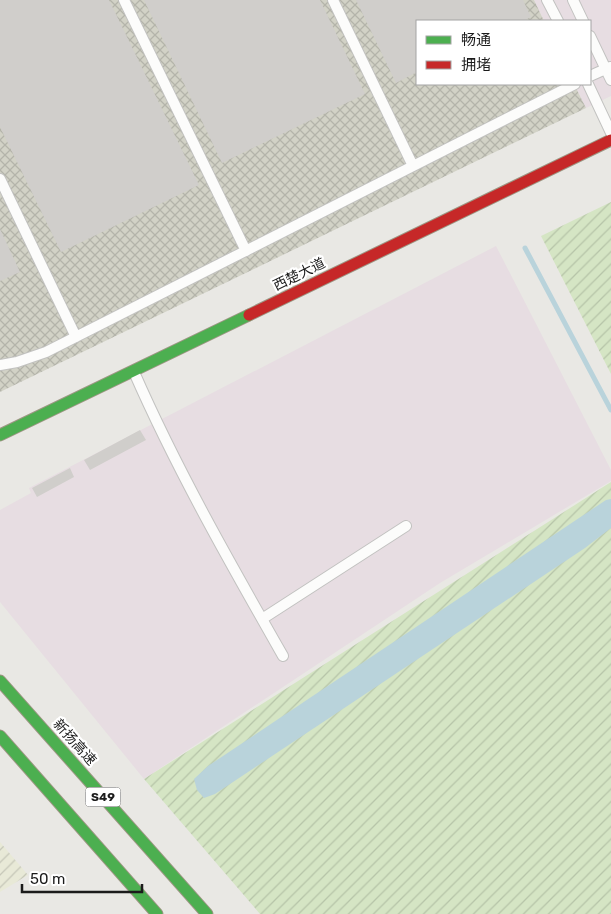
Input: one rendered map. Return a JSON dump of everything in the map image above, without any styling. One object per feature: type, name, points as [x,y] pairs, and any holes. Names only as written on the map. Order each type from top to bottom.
[{"type":"main road","name":"西楚大道","points":[[0,435],[611,140]]},
{"type":"main road","name":"新扬高速","points":[[0,681],[207,914]]},
{"type":"main road","name":"S49","points":[[0,736],[157,914]]},
{"type":"lane","points":[[124,0],[246,251]]},
{"type":"lane","points":[[333,0],[413,166]]},
{"type":"lane","points":[[547,0],[557,20]]},
{"type":"lane","points":[[573,0],[583,20]]},
{"type":"lane","points":[[591,38],[608,68],[611,80]]},
{"type":"lane","points":[[591,76],[608,68]]},
{"type":"lane","points":[[0,364],[17,362],[32,357],[76,337],[573,85]]},
{"type":"lane","points":[[588,85],[611,133]]},
{"type":"lane","points":[[0,179],[76,337]]},
{"type":"lane","points":[[133,371],[194,500],[283,656]]},
{"type":"lane","points":[[262,619],[406,526]]},
{"type":"shaded area","points":[[0,0],[534,0],[544,20],[416,20],[416,85],[574,85],[586,108],[0,392]]},
{"type":"shaded area","points":[[534,0],[611,0],[611,96],[586,108],[574,85],[591,85],[591,20],[544,20]]},
{"type":"shaded area","points":[[496,246],[611,470],[611,481],[440,583],[144,779],[0,602],[0,510],[31,493],[29,488]]},
{"type":"green space","points":[[611,202],[611,374],[541,236]]},
{"type":"green space","points":[[611,482],[611,914],[260,914],[144,779]]},
{"type":"green space","points":[[0,842],[28,875],[0,892]]},
{"type":"water","points":[[611,499],[611,528],[585,548],[215,794],[204,798],[197,790],[194,779],[208,766],[606,500]]},
{"type":"building","points":[[0,0],[109,0],[199,185],[61,252],[0,127]]},
{"type":"building","points":[[144,0],[320,0],[365,94],[222,163]]},
{"type":"building","points":[[356,0],[523,0],[531,17],[525,20],[416,20],[416,73],[396,83]]},
{"type":"building","points":[[0,229],[20,272],[0,281]]},
{"type":"building","points":[[140,430],[146,440],[90,470],[84,460]]},
{"type":"building","points":[[70,468],[74,477],[37,497],[32,488]]},
{"type":"waterway","points":[[525,248],[611,410]]},
{"type":"traffic: fast","points":[[0,435],[249,315]]},
{"type":"traffic: fast","points":[[0,681],[207,914]]},
{"type":"traffic: fast","points":[[0,736],[157,914]]},
{"type":"traffic: jam","points":[[249,315],[611,140]]}]
